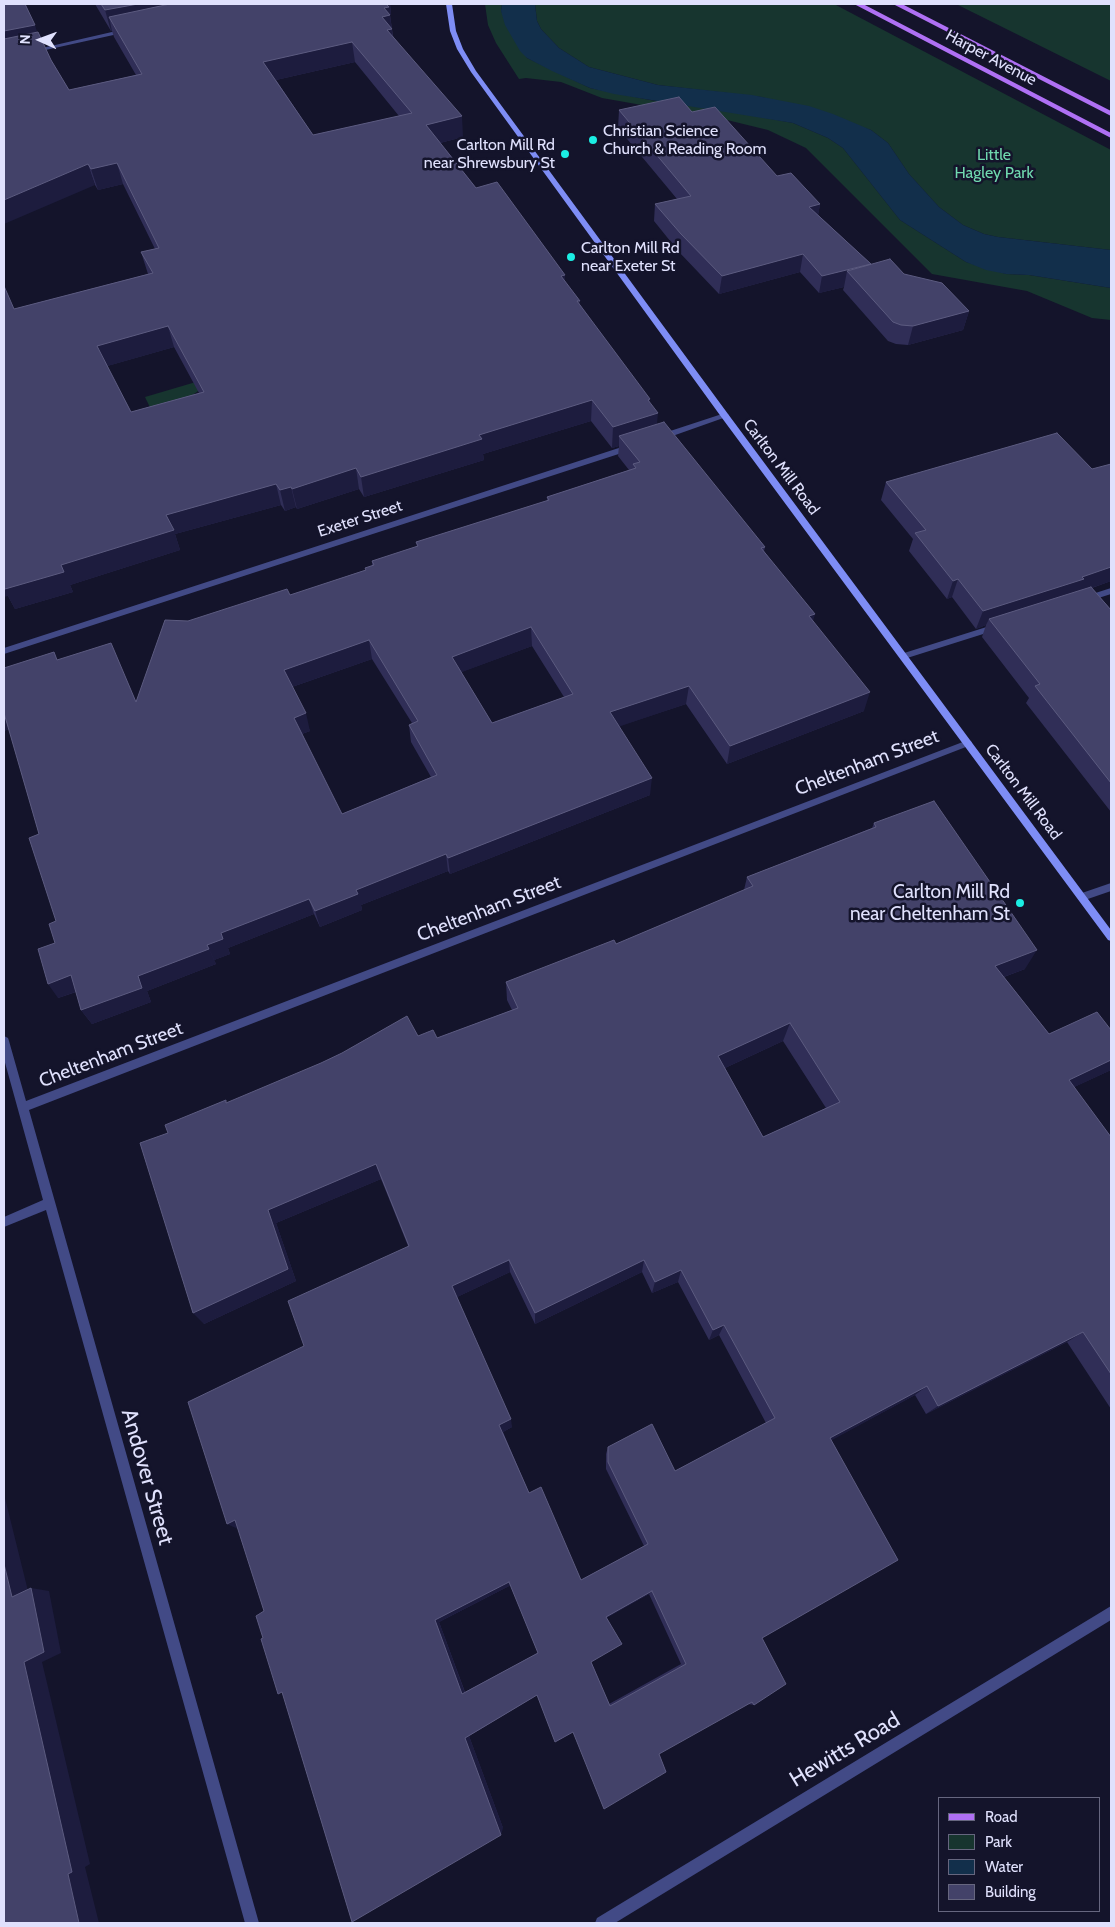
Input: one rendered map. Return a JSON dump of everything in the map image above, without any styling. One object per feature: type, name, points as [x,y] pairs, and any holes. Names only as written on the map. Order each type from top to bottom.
[{"type":"main road","name":"Carlton Mill Road","points":[[449,4],[453,31],[460,49],[473,70],[725,416],[1111,937]]},
{"type":"main road","name":"Harper Avenue","points":[[858,4],[1111,136]]},
{"type":"main road","name":"Harper Avenue","points":[[897,4],[1111,114]]},
{"type":"street","points":[[23,53],[130,30]]},
{"type":"street","points":[[648,442],[725,416]]},
{"type":"street","name":"Exeter Street","points":[[4,651],[638,445]]},
{"type":"street","points":[[1073,603],[1111,591]]},
{"type":"street","points":[[904,656],[1007,624]]},
{"type":"street","name":"Cheltenham Street","points":[[23,1108],[968,743]]},
{"type":"street","points":[[1082,897],[1111,887]]},
{"type":"street","name":"Andover Street","points":[[4,1041],[252,1923]]},
{"type":"street","points":[[4,1222],[50,1203]]},
{"type":"street","name":"Hewitts Road","points":[[602,1923],[1111,1613]]},
{"type":"green space","points":[[485,4],[502,4],[501,11],[527,58],[590,88],[655,101],[712,108],[793,123],[828,138],[843,148],[900,220],[966,262],[1006,274],[1029,275],[1111,288],[1111,320],[1092,318],[1027,291],[932,274],[806,148],[768,130],[727,120],[602,98],[561,82],[519,79],[496,43],[488,25]]},
{"type":"green space","name":"Little Hagley Park","points":[[535,4],[834,4],[1111,150],[1111,250],[998,237],[984,234],[963,225],[939,207],[909,174],[888,143],[871,130],[762,97],[658,85],[589,67],[559,48],[541,29],[537,21]]},
{"type":"green space","points":[[956,4],[1111,4],[1111,81]]},
{"type":"green space","points":[[223,374],[156,420],[145,397]]},
{"type":"water","points":[[502,4],[535,4],[537,21],[541,29],[559,48],[589,67],[658,85],[752,95],[809,106],[871,130],[888,143],[909,174],[939,207],[963,225],[984,234],[998,237],[1111,250],[1111,288],[1029,275],[1006,274],[986,270],[966,262],[900,220],[843,148],[828,138],[793,123],[614,94],[590,88],[552,71],[527,58],[520,51],[505,25],[501,11]]},
{"type":"building","points":[[4,4],[25,4],[35,25],[4,31]]},
{"type":"building","points":[[101,4],[138,4],[105,10]]},
{"type":"building","points":[[170,4],[386,4],[389,7],[384,8],[390,15],[382,17],[392,29],[387,30],[462,116],[426,125],[476,188],[497,182],[565,275],[561,276],[580,301],[577,301],[650,399],[648,400],[658,413],[613,427],[592,400],[479,435],[482,439],[361,477],[356,468],[292,489],[291,487],[280,490],[276,484],[166,515],[174,530],[61,565],[64,572],[5,589],[4,286],[14,309],[153,273],[141,252],[159,248],[117,163],[91,169],[88,164],[4,200],[4,39],[38,32],[51,60],[69,90],[142,74],[109,17]],"holes":[[[352,42],[412,113],[313,135],[263,62]],[[168,326],[204,392],[131,412],[97,346]]]},
{"type":"building","points":[[679,97],[692,112],[715,107],[777,176],[791,173],[820,204],[809,207],[871,264],[822,276],[803,254],[722,276],[655,204],[691,196],[619,110]]},
{"type":"building","points":[[890,259],[904,274],[942,283],[969,311],[913,326],[893,322],[847,271]]},
{"type":"building","points":[[664,422],[765,547],[761,548],[815,614],[809,616],[870,692],[730,746],[689,686],[610,712],[652,778],[448,858],[446,854],[356,890],[358,894],[315,911],[309,899],[221,933],[223,939],[207,945],[209,949],[138,976],[142,988],[81,1010],[71,975],[48,984],[38,949],[55,943],[49,924],[56,921],[29,838],[39,834],[4,713],[4,668],[54,652],[57,660],[111,643],[136,702],[165,620],[188,621],[287,589],[290,595],[366,570],[365,568],[374,565],[372,561],[418,546],[416,542],[549,500],[547,497],[636,468],[633,464],[640,462],[619,436]],"holes":[[[531,627],[573,694],[492,723],[452,657]],[[369,640],[418,721],[409,725],[437,775],[342,814],[294,718],[306,713],[284,670]]]},
{"type":"building","points":[[1057,433],[1092,469],[1111,464],[1111,567],[1082,577],[1084,579],[983,611],[958,579],[953,581],[915,533],[926,530],[886,482]]},
{"type":"building","points":[[1091,587],[1111,610],[1111,783],[1035,686],[1040,684],[989,619]]},
{"type":"building","points":[[934,801],[1037,950],[995,966],[1049,1034],[1097,1012],[1111,1030],[1111,1060],[1069,1080],[1111,1137],[1111,1374],[1083,1332],[938,1406],[927,1386],[830,1438],[898,1560],[762,1638],[786,1684],[754,1705],[752,1702],[659,1754],[666,1772],[604,1809],[573,1732],[555,1742],[537,1695],[465,1738],[501,1835],[352,1922],[282,1692],[278,1694],[261,1639],[263,1638],[256,1616],[264,1611],[235,1520],[227,1524],[188,1402],[304,1346],[288,1301],[409,1246],[376,1164],[268,1210],[288,1269],[193,1313],[140,1143],[168,1133],[165,1125],[226,1100],[226,1103],[321,1063],[407,1016],[418,1036],[433,1030],[437,1038],[518,1008],[506,982],[614,940],[616,944],[753,886],[747,877],[876,827],[874,823]],"holes":[[[790,1023],[840,1102],[763,1137],[718,1056]],[[509,1260],[535,1313],[644,1260],[655,1282],[681,1270],[713,1330],[724,1325],[775,1418],[675,1471],[652,1424],[608,1447],[608,1462],[648,1544],[581,1580],[541,1487],[529,1493],[499,1425],[511,1419],[452,1286]],[[509,1582],[538,1653],[462,1694],[435,1620]],[[652,1591],[686,1664],[610,1706],[591,1662],[622,1644],[606,1617]]]},
{"type":"building","points":[[4,1564],[12,1597],[31,1588],[44,1652],[24,1662],[72,1872],[68,1874],[79,1923],[4,1923]]},
{"type":"place","name":"Christian Science Church & Reading Room","points":[[593,140]]},
{"type":"place","name":"Carlton Mill Rd near Shrewsbury St","points":[[565,154]]},
{"type":"place","name":"Carlton Mill Rd near Exeter St","points":[[571,257]]},
{"type":"place","name":"Carlton Mill Rd near Cheltenham St","points":[[1020,903]]}]
